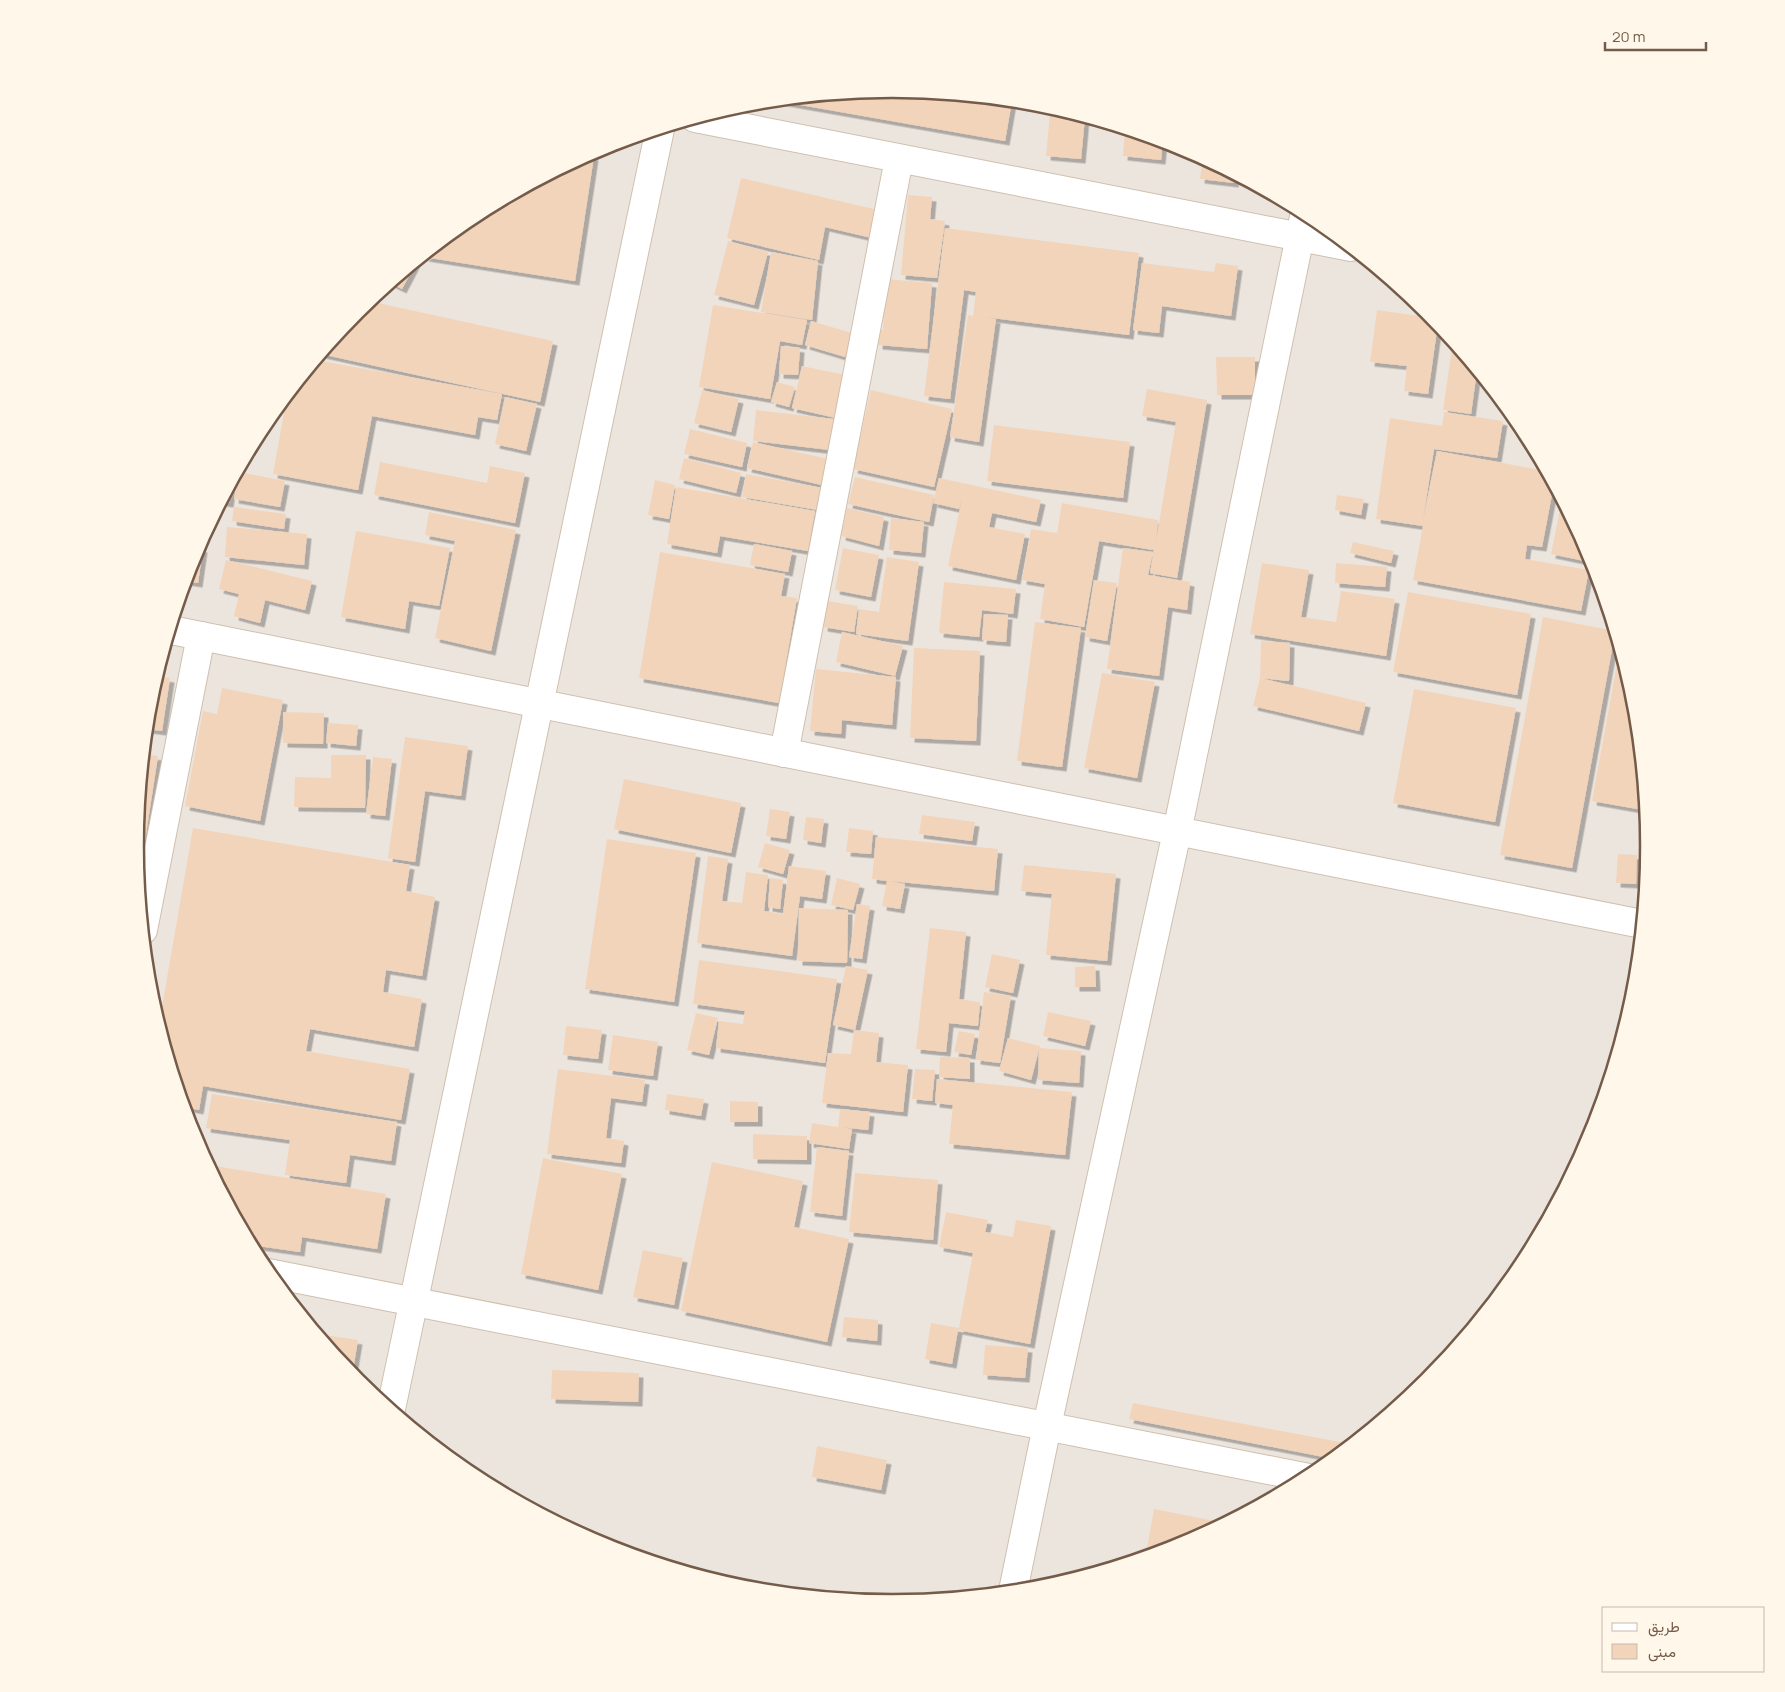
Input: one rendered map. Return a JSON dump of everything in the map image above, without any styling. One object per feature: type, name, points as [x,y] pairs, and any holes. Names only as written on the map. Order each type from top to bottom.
[{"type":"street","points":[[709,121],[899,159],[1302,225],[1323,234]]},
{"type":"street","points":[[392,1403],[659,135]]},
{"type":"street","points":[[784,753],[899,159]]},
{"type":"street","points":[[1014,1584],[1047,1426],[1177,832],[1302,225]]},
{"type":"street","points":[[176,631],[1637,923]]},
{"type":"street","points":[[147,912],[201,636]]},
{"type":"street","points":[[280,1275],[1296,1475]]},
{"type":"shaded area","points":[[844,99],[941,99],[1039,112],[1086,123],[1133,137],[1179,154],[1224,175],[1267,198],[1348,252],[1386,283],[1455,352],[1515,430],[1541,472],[1564,515],[1601,605],[1627,700],[1635,748],[1641,846],[1639,895],[1635,944],[1627,992],[1615,1040],[1601,1087],[1564,1177],[1541,1220],[1515,1262],[1486,1302],[1455,1340],[1386,1409],[1348,1440],[1267,1494],[1179,1538],[1133,1555],[1039,1580],[990,1588],[941,1593],[844,1593],[746,1580],[699,1569],[652,1555],[606,1538],[561,1517],[518,1494],[437,1440],[399,1409],[330,1340],[270,1262],[244,1220],[221,1177],[184,1087],[158,992],[150,944],[144,846],[146,797],[150,748],[158,700],[170,652],[184,605],[221,515],[244,472],[270,430],[299,390],[330,352],[399,283],[437,252],[518,198],[606,154],[652,137],[746,112],[795,104]]},
{"type":"building","points":[[892,98],[941,99],[1011,107],[1005,141],[795,104],[844,99]]},
{"type":"building","points":[[1050,115],[1084,123],[1081,159],[1046,156]]},
{"type":"building","points":[[1125,134],[1162,148],[1161,160],[1123,156]]},
{"type":"building","points":[[593,160],[575,281],[430,258],[477,224],[518,198]]},
{"type":"building","points":[[1202,165],[1234,181],[1234,183],[1200,179]]},
{"type":"building","points":[[741,178],[878,210],[872,238],[825,227],[819,260],[727,238]]},
{"type":"building","points":[[908,195],[932,197],[930,219],[945,221],[937,278],[901,275]]},
{"type":"building","points":[[945,228],[1139,253],[1129,335],[985,317],[996,319],[979,442],[950,437],[968,315],[973,316],[976,292],[964,290],[950,399],[924,396]]},
{"type":"building","points":[[728,241],[768,252],[754,305],[714,295]]},
{"type":"building","points":[[771,252],[818,261],[812,320],[761,312]]},
{"type":"building","points":[[1142,263],[1214,272],[1216,263],[1238,266],[1231,316],[1162,306],[1159,333],[1133,330]]},
{"type":"building","points":[[410,274],[402,289],[396,286]]},
{"type":"building","points":[[886,279],[932,283],[927,349],[878,345],[879,329],[883,330]]},
{"type":"building","points":[[378,303],[553,341],[540,402],[327,355]]},
{"type":"building","points":[[713,305],[807,320],[802,345],[780,341],[770,399],[699,387]]},
{"type":"building","points":[[1377,310],[1421,316],[1437,333],[1428,394],[1404,391],[1407,366],[1370,362]]},
{"type":"building","points":[[811,321],[852,333],[845,357],[805,345]]},
{"type":"building","points":[[781,346],[800,348],[798,375],[779,374]]},
{"type":"building","points":[[1452,349],[1476,378],[1471,414],[1443,410]]},
{"type":"building","points":[[1216,357],[1255,357],[1255,395],[1217,395]]},
{"type":"building","points":[[323,361],[502,394],[497,420],[478,417],[475,435],[372,416],[358,490],[273,474],[284,410]]},
{"type":"building","points":[[802,366],[845,375],[836,418],[792,408]]},
{"type":"building","points":[[777,382],[795,387],[789,407],[771,402]]},
{"type":"building","points":[[1147,389],[1207,400],[1177,578],[1150,573],[1154,549],[1099,541],[1084,627],[1040,619],[1045,584],[1022,580],[1031,529],[1057,533],[1062,503],[1158,520],[1156,541],[1176,422],[1142,416]]},
{"type":"building","points":[[702,390],[739,399],[731,432],[694,423]]},
{"type":"building","points":[[871,390],[952,409],[934,487],[853,469]]},
{"type":"building","points":[[505,397],[537,404],[526,451],[495,444]]},
{"type":"building","points":[[756,410],[834,419],[830,450],[753,441]]},
{"type":"building","points":[[1444,412],[1503,421],[1497,458],[1434,449],[1423,520],[1437,451],[1540,470],[1552,493],[1542,547],[1527,545],[1525,559],[1588,570],[1581,611],[1413,580],[1423,526],[1376,519],[1390,418],[1442,426]]},
{"type":"building","points":[[994,425],[1130,442],[1123,498],[987,481]]},
{"type":"building","points":[[690,429],[747,443],[742,467],[684,454]]},
{"type":"building","points":[[753,442],[828,459],[822,485],[747,468]]},
{"type":"building","points":[[684,458],[741,473],[736,493],[679,479]]},
{"type":"building","points":[[380,462],[487,483],[490,466],[525,473],[515,523],[374,495]]},
{"type":"building","points":[[244,473],[285,481],[280,507],[234,499],[236,486]]},
{"type":"building","points":[[746,474],[822,488],[818,510],[742,497]]},
{"type":"building","points":[[855,477],[934,495],[929,522],[848,504]]},
{"type":"building","points":[[939,478],[1041,500],[1036,522],[992,513],[989,527],[1025,534],[1016,580],[948,566],[962,498],[959,509],[933,503]]},
{"type":"building","points":[[655,480],[675,485],[669,519],[648,515]]},
{"type":"building","points":[[676,487],[815,511],[808,551],[720,536],[717,553],[667,544]]},
{"type":"building","points":[[1337,495],[1364,499],[1361,515],[1335,510]]},
{"type":"building","points":[[234,507],[286,514],[284,529],[232,521]]},
{"type":"building","points":[[847,508],[884,517],[879,546],[841,536]]},
{"type":"building","points":[[1560,508],[1584,561],[1551,554]]},
{"type":"building","points":[[429,512],[516,530],[491,651],[435,638],[455,541],[425,535]]},
{"type":"building","points":[[891,518],[924,522],[921,553],[889,550]]},
{"type":"building","points":[[227,527],[307,534],[304,565],[225,557]]},
{"type":"building","points":[[356,531],[450,548],[439,606],[409,601],[405,629],[341,617]]},
{"type":"building","points":[[1353,542],[1394,551],[1391,563],[1350,553]]},
{"type":"building","points":[[754,544],[792,551],[788,572],[750,565]]},
{"type":"building","points":[[843,548],[879,555],[871,597],[835,590]]},
{"type":"building","points":[[1123,548],[1153,552],[1148,575],[1190,582],[1187,610],[1168,607],[1159,676],[1107,669]]},
{"type":"building","points":[[660,552],[785,574],[781,596],[797,598],[779,703],[639,678]]},
{"type":"building","points":[[887,557],[919,562],[908,641],[856,634],[859,609],[879,612]]},
{"type":"building","points":[[201,559],[198,583],[193,582]]},
{"type":"building","points":[[226,560],[312,581],[305,610],[265,600],[260,623],[234,616],[239,594],[219,589]]},
{"type":"building","points":[[1262,563],[1309,570],[1301,617],[1336,622],[1341,591],[1395,599],[1386,656],[1250,634]]},
{"type":"building","points":[[1336,563],[1387,567],[1385,587],[1335,583]]},
{"type":"building","points":[[1094,580],[1117,583],[1107,641],[1085,637]]},
{"type":"building","points":[[944,582],[1016,589],[1013,614],[982,610],[979,637],[939,633]]},
{"type":"building","points":[[1408,592],[1531,614],[1517,695],[1393,672]]},
{"type":"building","points":[[827,601],[858,606],[854,632],[823,627]]},
{"type":"building","points":[[984,614],[1008,615],[1006,642],[982,640]]},
{"type":"building","points":[[1543,617],[1608,630],[1613,644],[1572,868],[1500,855]]},
{"type":"building","points":[[1035,622],[1081,628],[1062,767],[1017,761]]},
{"type":"building","points":[[842,632],[903,646],[895,676],[836,662]]},
{"type":"building","points":[[1261,641],[1290,643],[1289,681],[1260,678]]},
{"type":"building","points":[[914,648],[980,651],[976,741],[910,738]]},
{"type":"building","points":[[1617,661],[1627,700],[1635,748],[1640,809],[1592,801]]},
{"type":"building","points":[[816,669],[896,677],[892,725],[842,720],[841,734],[810,731]]},
{"type":"building","points":[[1102,673],[1155,682],[1137,778],[1084,768]]},
{"type":"building","points":[[164,677],[170,678],[162,731],[153,730]]},
{"type":"building","points":[[1260,678],[1366,703],[1359,731],[1253,706]]},
{"type":"building","points":[[222,688],[283,700],[260,821],[185,806],[203,711],[217,714]]},
{"type":"building","points":[[1414,689],[1516,708],[1495,822],[1393,803]]},
{"type":"building","points":[[283,712],[324,713],[323,744],[283,743]]},
{"type":"building","points":[[328,723],[358,725],[356,746],[326,743]]},
{"type":"building","points":[[405,737],[468,746],[461,796],[425,791],[415,862],[388,858]]},
{"type":"building","points":[[149,755],[158,756],[144,846]]},
{"type":"building","points":[[331,755],[366,755],[365,808],[294,807],[295,777],[331,778]]},
{"type":"building","points":[[373,757],[392,759],[385,816],[366,814]]},
{"type":"building","points":[[624,779],[741,803],[731,853],[614,829]]},
{"type":"building","points":[[770,809],[790,812],[786,839],[766,836]]},
{"type":"building","points":[[922,815],[975,822],[972,841],[919,834]]},
{"type":"building","points":[[806,817],[824,819],[821,843],[803,840]]},
{"type":"building","points":[[193,828],[410,865],[406,891],[435,897],[422,976],[386,970],[383,992],[422,999],[414,1047],[310,1029],[306,1051],[410,1069],[401,1120],[203,1086],[199,1110],[192,1109],[184,1087],[162,1007]]},
{"type":"building","points":[[849,828],[873,831],[871,854],[846,852]]},
{"type":"building","points":[[876,837],[998,849],[994,891],[889,881],[905,884],[900,909],[882,906],[887,881],[872,879]]},
{"type":"building","points":[[607,839],[696,853],[674,1002],[585,989]]},
{"type":"building","points":[[765,843],[790,850],[783,874],[758,867]]},
{"type":"building","points":[[1618,854],[1637,855],[1636,884],[1616,883]]},
{"type":"building","points":[[708,856],[728,859],[722,901],[742,903],[746,872],[768,875],[764,911],[783,914],[789,866],[826,871],[822,899],[800,896],[792,956],[697,943]]},
{"type":"building","points":[[1024,865],[1116,874],[1107,961],[1046,955],[1052,894],[1021,891]]},
{"type":"building","points":[[770,878],[783,880],[780,909],[768,907]]},
{"type":"building","points":[[837,878],[860,884],[853,910],[831,905]]},
{"type":"building","points":[[857,904],[870,906],[862,959],[849,957]]},
{"type":"building","points":[[799,908],[848,910],[847,963],[798,961]]},
{"type":"building","points":[[930,928],[966,932],[959,999],[980,1002],[978,1026],[949,1023],[946,1052],[916,1049]]},
{"type":"building","points":[[992,954],[1020,960],[1013,993],[985,987]]},
{"type":"building","points":[[699,960],[837,979],[825,1063],[716,1048],[719,1021],[743,1024],[745,1011],[693,1004]]},
{"type":"building","points":[[846,966],[868,970],[855,1030],[833,1025]]},
{"type":"building","points":[[1095,966],[1096,987],[1075,987],[1075,967]]},
{"type":"building","points":[[984,992],[1011,996],[1000,1063],[976,1060]]},
{"type":"building","points":[[1048,1012],[1091,1021],[1085,1046],[1043,1036]]},
{"type":"building","points":[[696,1013],[718,1018],[709,1055],[687,1050]]},
{"type":"building","points":[[566,1026],[602,1030],[598,1059],[563,1055]]},
{"type":"building","points":[[854,1030],[879,1033],[876,1062],[908,1065],[903,1112],[822,1103],[828,1053],[851,1054]]},
{"type":"building","points":[[959,1031],[975,1034],[971,1055],[954,1052]]},
{"type":"building","points":[[613,1035],[658,1042],[653,1076],[608,1070]]},
{"type":"building","points":[[1008,1038],[1040,1046],[1031,1080],[999,1071]]},
{"type":"building","points":[[1039,1048],[1081,1051],[1079,1083],[1038,1080]]},
{"type":"building","points":[[940,1057],[970,1058],[970,1079],[939,1077]]},
{"type":"building","points":[[558,1069],[645,1080],[642,1102],[611,1098],[606,1138],[624,1141],[621,1163],[547,1154]]},
{"type":"building","points":[[915,1069],[935,1070],[932,1101],[912,1099]]},
{"type":"building","points":[[937,1079],[1072,1092],[1065,1155],[949,1144],[953,1105],[935,1103]]},
{"type":"building","points":[[212,1094],[397,1122],[391,1161],[350,1155],[346,1183],[285,1175],[290,1140],[206,1128]]},
{"type":"building","points":[[667,1094],[704,1099],[701,1116],[665,1110]]},
{"type":"building","points":[[730,1101],[758,1102],[758,1122],[730,1122]]},
{"type":"building","points":[[840,1109],[870,1112],[868,1130],[840,1127],[852,1129],[849,1149],[809,1143],[812,1123],[838,1127]]},
{"type":"building","points":[[753,1134],[807,1136],[807,1160],[753,1159]]},
{"type":"building","points":[[817,1147],[849,1151],[842,1216],[810,1212]]},
{"type":"building","points":[[543,1158],[622,1174],[598,1290],[521,1274]]},
{"type":"building","points":[[712,1162],[803,1181],[794,1227],[849,1239],[827,1342],[681,1311]]},
{"type":"building","points":[[216,1166],[386,1194],[377,1249],[302,1237],[300,1252],[260,1246],[244,1220]]},
{"type":"building","points":[[855,1173],[938,1180],[933,1240],[849,1232]]},
{"type":"building","points":[[946,1212],[988,1220],[985,1232],[1013,1237],[1016,1220],[1051,1226],[1030,1344],[958,1330],[952,1364],[925,1359],[931,1323],[959,1328],[973,1253],[939,1247]]},
{"type":"building","points":[[643,1250],[683,1258],[674,1305],[633,1297]]},
{"type":"building","points":[[844,1317],[878,1320],[877,1341],[842,1337]]},
{"type":"building","points":[[326,1335],[358,1340],[354,1365]]},
{"type":"building","points":[[985,1345],[1028,1348],[1025,1378],[983,1375]]},
{"type":"building","points":[[552,1370],[639,1373],[638,1402],[551,1399]]},
{"type":"building","points":[[1133,1403],[1344,1443],[1324,1457],[1129,1419]]},
{"type":"building","points":[[817,1446],[887,1460],[881,1490],[812,1477]]},
{"type":"building","points":[[1154,1509],[1215,1521],[1179,1538],[1147,1550]]}]
